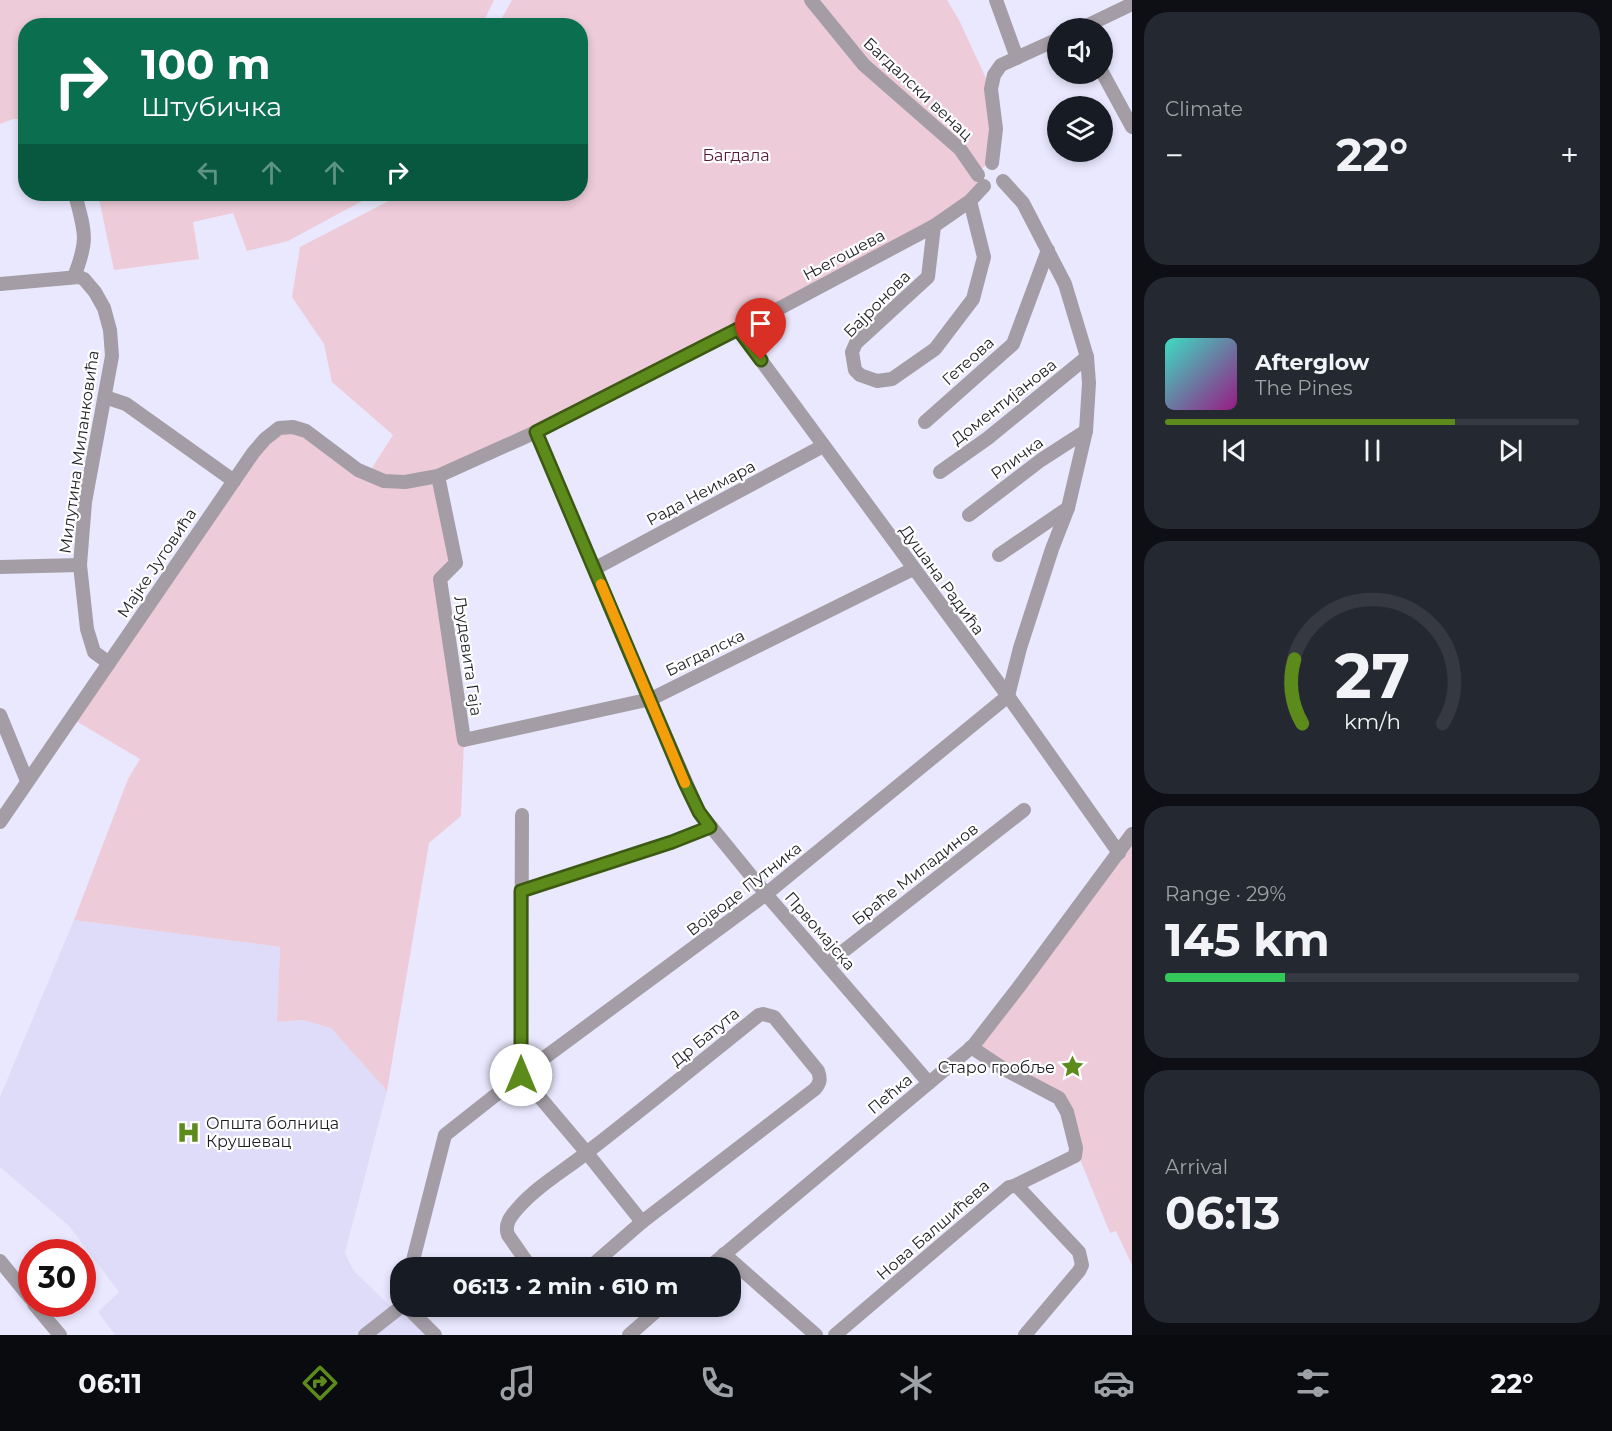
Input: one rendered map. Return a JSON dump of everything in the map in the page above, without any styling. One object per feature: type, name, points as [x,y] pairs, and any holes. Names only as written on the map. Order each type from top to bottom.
[{"type":"street","name":"Багдалски венац","points":[[811,0],[864,65],[960,149],[981,181]]},
{"type":"street","points":[[996,0],[1017,58]]},
{"type":"street","points":[[1103,18],[1132,4]]},
{"type":"street","points":[[992,163],[996,129],[991,89],[994,75],[1001,65],[1047,44]]},
{"type":"street","points":[[1109,84],[1132,127]]},
{"type":"street","points":[[992,163],[981,167],[981,181],[988,188],[996,187],[1003,180]]},
{"type":"street","points":[[992,163],[1002,170],[1003,180],[1023,202],[1065,284],[1087,357],[1089,383],[1086,431],[1068,508],[1052,549],[1020,648],[1008,696]]},
{"type":"street","name":"Његошева","points":[[384,481],[405,482],[438,476],[536,432],[934,226],[970,201],[981,181]]},
{"type":"street","points":[[0,284],[79,278],[85,235],[77,201]]},
{"type":"street","name":"Бајронова","points":[[934,226],[928,277],[856,344],[852,352],[855,370],[861,375],[877,381],[892,379],[935,349],[973,299],[984,257],[970,201]]},
{"type":"street","name":"Гетеова","points":[[925,422],[1013,344],[1048,250]]},
{"type":"street","name":"Милутина Миланковића","points":[[79,278],[95,292],[104,308],[110,330],[112,356],[84,509],[80,565],[87,629],[94,652],[109,663]]},
{"type":"street","name":"Душана Радића","points":[[738,329],[1008,696],[1119,853]]},
{"type":"street","name":"Доментијанова","points":[[940,472],[988,438],[1087,357]]},
{"type":"street","points":[[105,397],[126,404],[234,481]]},
{"type":"street","name":"Мајке Југовића","points":[[0,822],[253,453],[266,439],[279,428],[292,427],[306,431],[358,470],[384,481]]},
{"type":"street","name":"Рличка","points":[[969,515],[1041,460],[1086,431]]},
{"type":"street","name":"Првомајска","points":[[536,432],[699,812],[766,894],[929,1083]]},
{"type":"street","name":"Рада Неимара","points":[[594,569],[823,446]]},
{"type":"street","name":"Људевита Гаја","points":[[438,476],[456,563],[440,579],[464,740]]},
{"type":"street","points":[[999,555],[1068,508]]},
{"type":"street","points":[[0,567],[80,565]]},
{"type":"street","name":"Багдалска","points":[[464,740],[651,699],[913,569]]},
{"type":"street","name":"Војводе Путника","points":[[414,1257],[445,1135],[521,1075],[766,894],[1008,696]]},
{"type":"street","points":[[0,715],[27,781]]},
{"type":"street","name":"Браће Миладинов","points":[[827,964],[1024,810]]},
{"type":"street","points":[[522,814],[521,1075],[642,1222]]},
{"type":"street","points":[[521,891],[672,842],[710,827]]},
{"type":"street","name":"Пећка","points":[[721,1257],[971,1047],[1018,988],[1132,834]]},
{"type":"street","name":"Др Батута","points":[[523,1257],[508,1235],[506,1225],[532,1194],[587,1153],[759,1015],[774,1017],[818,1071],[819,1084],[642,1222],[602,1257]]},
{"type":"street","name":"Нова Балшићева","points":[[835,1335],[1009,1186],[1014,1186],[1075,1156],[1076,1148],[1067,1112],[1059,1098],[994,1063],[971,1047]]},
{"type":"street","points":[[1014,1186],[1079,1252],[1081,1258],[1080,1271],[1025,1335]]},
{"type":"street","points":[[724,1254],[816,1335]]},
{"type":"street","points":[[1,1263],[18,1284]]},
{"type":"street","points":[[365,1335],[390,1316]]},
{"type":"street","points":[[45,1317],[60,1335]]},
{"type":"street","points":[[416,1317],[435,1335]]},
{"type":"street","points":[[629,1335],[649,1317]]},
{"type":"shaded area","name":"Општа болница Крушевац","points":[[74,920],[280,947],[277,1022],[303,1020],[331,1028],[387,1091],[345,1253],[353,1270],[390,1306],[390,1317],[413,1317],[434,1335],[115,1335],[98,1312],[119,1292],[96,1262],[96,1239],[79,1239],[69,1226],[0,1167],[0,1097]]},
{"type":"green space","points":[[0,0],[494,0],[485,18],[18,18],[18,119],[0,124]]},
{"type":"green space","name":"Багдала","points":[[512,0],[947,0],[959,20],[991,89],[988,163],[979,171],[981,183],[934,226],[438,476],[456,563],[440,579],[464,740],[461,816],[429,843],[387,1091],[331,1028],[303,1020],[277,1022],[280,947],[74,920],[128,779],[140,759],[71,718],[253,453],[293,427],[368,474],[393,435],[332,382],[324,344],[292,297],[300,247],[389,201],[588,201],[588,18],[502,18]]},
{"type":"green space","points":[[99,201],[362,201],[288,241],[247,251],[233,213],[193,222],[199,259],[114,270]]},
{"type":"green space","name":"Старо гробље","points":[[1132,832],[1132,1265],[1116,1231],[1110,1233],[1075,1147],[1057,1089],[973,1046]]},
{"type":"slow traffic","points":[[601,584],[685,783]]},
{"type":"place","name":"Старо гробље","points":[[1073,1067]]},
{"type":"place","name":"Општа болница Крушевац","points":[[188,1132]]},
{"type":"route","points":[[521,1075],[521,891],[672,842],[710,827],[699,812],[685,783],[536,432],[738,329],[761,360]]}]
